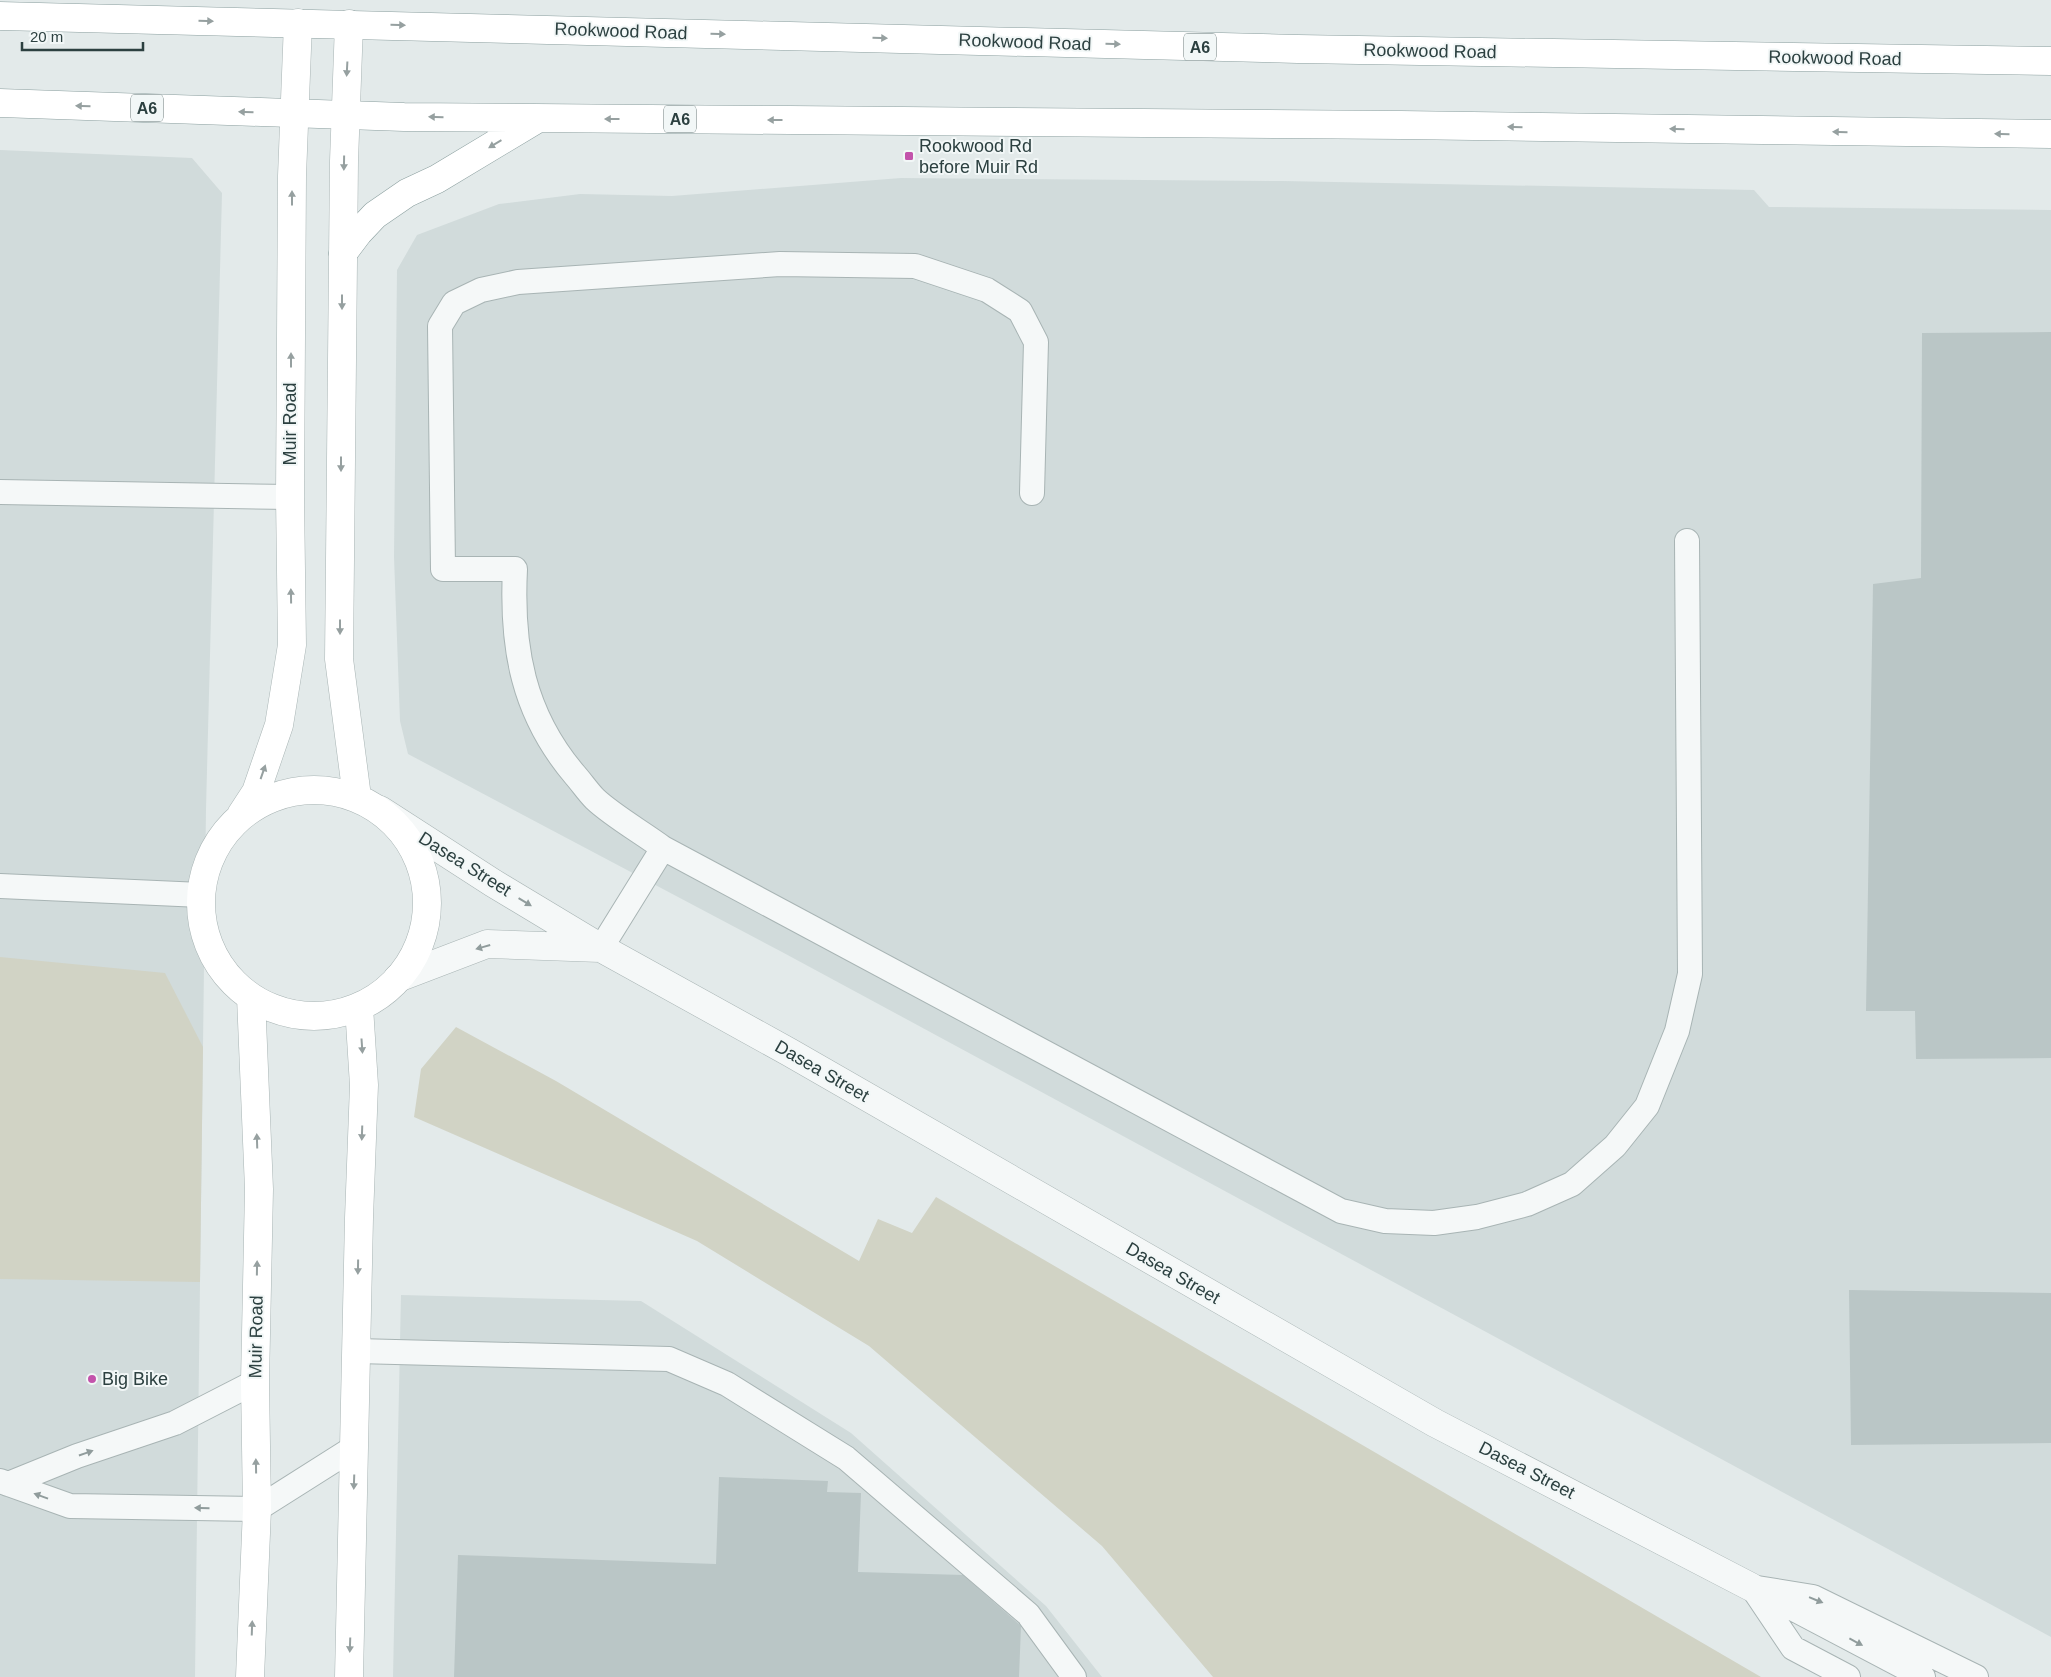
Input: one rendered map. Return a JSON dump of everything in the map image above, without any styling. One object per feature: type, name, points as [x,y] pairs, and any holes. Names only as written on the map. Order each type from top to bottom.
[{"type":"main road","name":"Rookwood Road","points":[[0,16],[1298,49],[2051,61]]},
{"type":"main road","name":"Muir Road","points":[[241,815],[256,792],[279,725],[292,645],[290,497],[292,176],[298,24]]},
{"type":"main road","points":[[349,24],[345,115],[339,660],[357,797]]},
{"type":"main road","name":"A6","points":[[0,103],[295,114],[537,119],[1381,125],[2051,134]]},
{"type":"main road","points":[[343,253],[375,215],[407,193],[437,179],[537,119]]},
{"type":"main road","points":[[296,790],[327,790],[357,797],[380,810],[406,838],[423,872],[427,909],[418,946],[398,978],[380,995],[359,1007],[322,1016],[285,1012],[251,997],[229,978],[212,953],[203,925],[201,895],[207,866],[220,838],[241,815],[267,799],[296,790]]},
{"type":"main road","name":"Muir Road","points":[[250,1677],[257,1509],[255,1382],[259,1189],[251,997]]},
{"type":"main road","points":[[349,1677],[359,1218],[364,1085],[359,1007]]},
{"type":"street","name":"Dasea Street","points":[[380,810],[493,883],[601,948],[790,1052],[1435,1423],[1751,1587]]},
{"type":"street","name":"Dasea Street","points":[[398,978],[487,944],[601,948]]},
{"type":"lane","points":[[1032,493],[1036,342],[1020,311],[988,290],[915,266],[780,264],[518,282],[481,290],[454,303],[440,326],[443,569],[515,569],[513,608],[519,657],[535,712],[557,753],[595,799],[663,848],[1341,1211],[1385,1221],[1434,1223],[1477,1217],[1527,1204],[1572,1184],[1615,1146],[1647,1106],[1677,1031],[1690,974],[1687,541]]},
{"type":"lane","points":[[0,492],[290,497]]},
{"type":"lane","points":[[601,948],[663,848]]},
{"type":"lane","points":[[0,886],[201,895]]},
{"type":"lane","points":[[357,1351],[669,1359],[727,1384],[846,1458],[1028,1614],[1074,1677]]},
{"type":"lane","points":[[4,1482],[175,1423],[255,1382]]},
{"type":"lane","points":[[4,1482],[70,1506],[257,1509],[355,1447]]},
{"type":"lane","points":[[1751,1587],[1793,1648],[1848,1677]]},
{"type":"lane","points":[[1751,1587],[1923,1677]]},
{"type":"lane","points":[[1751,1587],[1813,1597],[1976,1677]]},
{"type":"shaded area","points":[[0,150],[192,158],[222,193],[206,809],[195,1677],[0,1677]]},
{"type":"shaded area","points":[[901,178],[1283,181],[1754,190],[1769,207],[2051,210],[2051,1637],[782,952],[408,754],[400,721],[394,557],[397,270],[417,235],[499,204],[580,194],[672,196]]},
{"type":"shaded area","points":[[0,957],[165,973],[203,1047],[200,1282],[0,1279]]},
{"type":"shaded area","points":[[456,1027],[556,1081],[859,1261],[878,1219],[912,1233],[936,1197],[1761,1677],[1213,1677],[1102,1546],[869,1346],[697,1241],[414,1117],[421,1069]]},
{"type":"shaded area","points":[[401,1295],[641,1301],[851,1433],[1046,1606],[1102,1677],[393,1677]]},
{"type":"building","points":[[2051,332],[2051,1058],[1916,1059],[1915,1011],[1866,1011],[1873,584],[1921,578],[1922,333]]},
{"type":"building","points":[[1849,1290],[2051,1293],[2051,1443],[1851,1445]]},
{"type":"building","points":[[719,1477],[828,1481],[827,1492],[861,1493],[858,1572],[963,1575],[1021,1626],[1019,1677],[454,1677],[458,1555],[716,1564]]},
{"type":"place","name":"Rookwood Rd before Muir Rd","points":[[909,156]]},
{"type":"place","name":"Big Bike","points":[[92,1379]]}]
